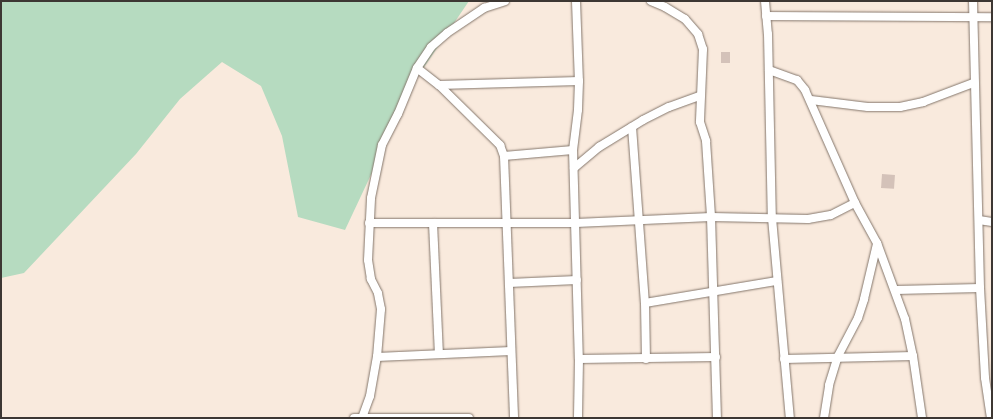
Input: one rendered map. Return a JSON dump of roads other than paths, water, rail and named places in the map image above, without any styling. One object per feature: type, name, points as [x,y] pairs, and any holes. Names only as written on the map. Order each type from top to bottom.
[{"type":"street","points":[[362,418],[370,396],[378,357],[381,309],[378,293],[370,279],[368,260],[371,198],[382,145],[398,114],[417,68],[431,47],[446,33],[484,8],[504,1]]},
{"type":"street","points":[[576,1],[579,81],[578,110],[573,150],[579,359],[578,418]]},
{"type":"street","points":[[651,1],[665,6],[685,19],[698,34],[703,50],[704,68],[700,96],[700,122],[706,141],[711,217],[717,418]]},
{"type":"street","points":[[765,1],[769,70],[772,218],[790,418]]},
{"type":"street","points":[[973,1],[973,83],[980,288],[985,378],[991,418]]},
{"type":"street","points":[[766,16],[992,17]]},
{"type":"street","points":[[417,68],[439,85],[500,145],[504,156],[514,418]]},
{"type":"street","points":[[769,70],[797,80],[811,100],[854,202],[877,243],[896,290],[914,356],[922,418]]},
{"type":"street","points":[[439,85],[579,81]]},
{"type":"street","points":[[811,100],[868,107],[900,107],[922,102],[973,83]]},
{"type":"street","points":[[574,168],[599,147],[632,126],[669,107],[700,96]]},
{"type":"street","points":[[632,126],[645,302],[646,359]]},
{"type":"street","points":[[504,156],[573,150]]},
{"type":"street","points":[[369,223],[639,222],[711,217],[808,219],[831,215],[854,202]]},
{"type":"street","points":[[979,220],[992,222]]},
{"type":"street","points":[[433,223],[439,354]]},
{"type":"street","points":[[824,418],[829,385],[838,356],[858,318],[877,243]]},
{"type":"street","points":[[509,283],[577,280]]},
{"type":"street","points":[[645,302],[777,281]]},
{"type":"street","points":[[896,290],[980,288]]},
{"type":"street","points":[[378,357],[511,350]]},
{"type":"street","points":[[784,359],[838,356],[914,356]]},
{"type":"street","points":[[579,359],[716,357]]},
{"type":"street","points":[[354,418],[469,418]]}]
